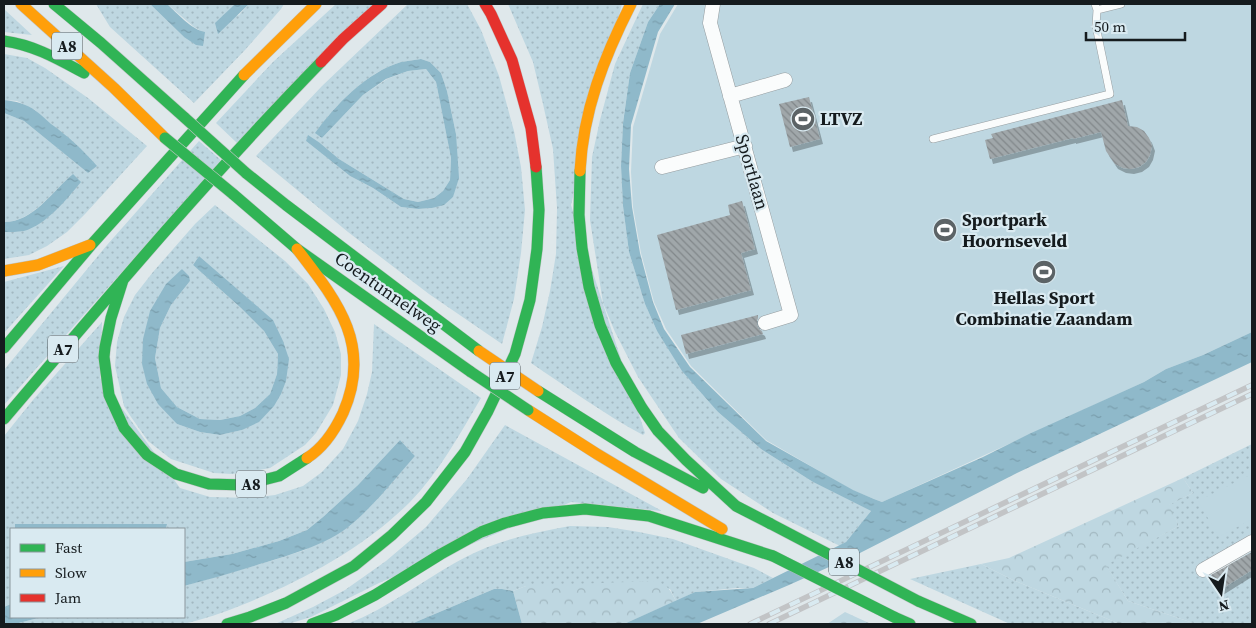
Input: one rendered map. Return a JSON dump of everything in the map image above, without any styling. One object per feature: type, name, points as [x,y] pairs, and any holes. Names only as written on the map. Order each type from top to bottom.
[{"type":"highway","name":"Coentunnelweg","points":[[21,4],[114,88],[165,138],[297,249],[471,372],[735,541]]},
{"type":"highway","name":"Coentunnelweg","points":[[54,4],[101,43],[246,173],[479,351],[538,391],[635,452],[736,506]]},
{"type":"highway","points":[[4,348],[92,244],[249,70],[316,4]]},
{"type":"highway","name":"A7","points":[[4,419],[82,326],[206,186],[319,64],[382,4]]},
{"type":"highway","name":"A7","points":[[227,624],[286,603],[354,566],[392,535],[426,502],[465,452],[488,411],[515,354],[530,300],[537,249],[539,210],[537,176],[531,128],[512,60],[485,4]]},
{"type":"highway","name":"A8","points":[[631,4],[614,37],[592,99],[584,132],[580,168],[579,215],[582,248],[589,287],[600,324],[616,363],[642,408],[658,431],[736,506],[918,601],[971,624]]},
{"type":"highway","name":"A8","points":[[89,19],[101,43]]},
{"type":"highway","points":[[249,70],[276,29]]},
{"type":"highway","points":[[4,42],[15,42],[33,47],[114,88]]},
{"type":"highway","points":[[4,272],[38,265],[92,244]]},
{"type":"highway","name":"A8","points":[[123,280],[107,334],[104,358],[106,385],[119,422],[143,453],[167,470],[208,484],[238,486],[250,484],[272,479],[289,471],[299,466],[315,452],[328,438],[340,419],[351,387],[354,361],[348,329],[337,305],[297,249]]},
{"type":"highway","points":[[312,624],[336,615],[375,595],[441,554],[481,532],[505,523],[544,513],[585,509],[649,516],[735,541]]},
{"type":"highway","name":"A8","points":[[735,541],[773,556],[910,624]]},
{"type":"street","name":"Sportlaan","points":[[713,4],[710,23],[791,315],[765,323]]},
{"type":"street","points":[[730,96],[785,80]]},
{"type":"street","points":[[662,167],[745,146]]},
{"type":"street","points":[[1203,570],[1252,542]]},
{"type":"lane","points":[[932,139],[1110,94],[1096,26],[1096,7],[1121,4]]},
{"type":"green space","points":[[96,4],[150,4],[184,37],[201,31],[167,4],[235,4],[216,23],[239,15],[249,4],[284,4],[245,50],[194,103],[110,27]]},
{"type":"green space","points":[[336,4],[373,4],[237,143],[216,123],[273,62]]},
{"type":"green space","points":[[408,4],[467,4],[481,30],[499,76],[514,131],[521,167],[525,210],[521,253],[514,299],[502,344],[429,294],[348,232],[256,156],[322,86]],"holes":[[[421,59],[430,62],[441,73],[447,91],[456,134],[453,197],[432,208],[401,207],[373,188],[350,176],[306,141],[320,143],[339,159],[404,199],[418,202],[434,198],[443,191],[450,180],[451,158],[436,82],[426,69],[408,71],[387,79],[363,95],[322,138],[316,132],[342,101],[376,73],[401,62]]]},
{"type":"green space","points":[[508,4],[622,4],[571,205],[645,433],[643,435],[600,410],[531,363],[550,291],[556,254],[557,208],[553,149],[533,62]]},
{"type":"green space","points":[[643,4],[660,4],[648,22],[630,73],[623,122],[621,166],[623,206],[629,252],[645,304],[657,331],[718,412],[761,449],[813,482],[871,511],[846,542],[840,546],[773,513],[721,479],[679,438],[638,377],[615,332],[603,303],[590,220],[592,157],[615,64]]},
{"type":"green space","name":"Sportpark Hoornseveld","points":[[678,4],[1252,4],[1252,332],[1203,355],[1166,369],[1144,382],[882,502],[852,490],[766,440],[691,366],[666,329],[654,302],[641,253],[633,207],[631,172],[633,127],[660,34]]},
{"type":"green space","points":[[4,9],[32,35],[4,32]]},
{"type":"green space","points":[[4,54],[27,58],[45,68],[88,98],[147,146],[67,232],[47,246],[29,255],[4,259],[4,232],[23,231],[35,226],[49,216],[58,208],[73,174],[33,211],[14,221],[4,222],[4,113],[24,121],[88,173],[96,166],[35,110],[17,101],[4,100]]},
{"type":"green space","points":[[199,141],[221,160],[4,405],[4,370],[107,245]]},
{"type":"green space","points":[[215,205],[285,261],[308,284],[324,309],[335,332],[341,354],[341,375],[333,405],[316,433],[305,445],[270,468],[232,474],[214,473],[171,459],[148,441],[124,406],[115,366],[117,342],[124,317],[135,295],[195,224]],"holes":[[[199,256],[272,320],[286,381],[242,430],[220,435],[200,432],[177,424],[142,364],[182,269],[190,281],[171,305],[160,328],[155,358],[161,388],[177,407],[200,419],[220,420],[240,416],[255,408],[270,394],[277,374],[278,354],[264,331],[193,265]]]},
{"type":"green space","points":[[64,266],[4,333],[4,282]]},
{"type":"green space","points":[[102,322],[100,378],[180,488],[210,497],[250,498],[275,495],[303,486],[322,472],[343,449],[358,421],[367,394],[372,372],[374,324],[481,398],[440,465],[421,490],[392,519],[331,562],[265,596],[235,608],[184,624],[15,624],[38,618],[185,618],[185,586],[305,550],[351,525],[415,456],[400,440],[358,485],[307,530],[279,541],[232,554],[185,562],[185,528],[166,528],[167,524],[16,524],[15,528],[10,528],[10,604],[4,607],[4,436]]},
{"type":"green space","points":[[505,425],[662,511],[571,502],[379,583],[311,617],[288,624],[275,624],[345,590],[386,561],[426,527],[467,479]]},
{"type":"green space","points":[[1252,444],[1252,535],[1203,564],[1212,576],[1252,551],[1252,624],[1196,624],[1128,601],[1105,564],[1179,526],[1168,505],[1193,493],[1183,478]]},
{"type":"green space","points":[[1252,474],[1252,519],[1219,537],[1198,501]]},
{"type":"green space","points":[[1183,478],[1193,493],[1169,505],[1179,526],[1106,565],[1128,601],[1196,624],[1120,624],[1013,580],[981,564],[1009,558]]},
{"type":"green space","points":[[570,526],[608,527],[673,539],[754,568],[773,578],[753,588],[695,592],[676,601],[670,589],[526,586],[513,591],[494,589],[411,624],[347,624],[392,602],[449,566],[489,546],[542,531]]},
{"type":"green space","points":[[981,564],[1013,580],[1120,624],[1010,624],[910,579]]},
{"type":"green space","points":[[653,581],[667,587],[676,601],[624,624],[522,624],[513,591],[526,586]]},
{"type":"green space","points":[[845,612],[871,624],[827,624]]},
{"type":"water","points":[[150,4],[167,4],[190,25],[205,32],[203,46],[196,45],[184,37]]},
{"type":"water","points":[[235,4],[249,4],[218,34],[215,23]]},
{"type":"water","points":[[660,4],[675,4],[658,32],[631,125],[629,169],[632,207],[640,253],[653,302],[664,329],[690,367],[766,441],[853,490],[882,502],[1144,382],[1166,369],[1203,355],[1252,332],[1252,362],[1017,473],[858,554],[697,624],[624,624],[695,592],[753,588],[846,542],[871,511],[813,482],[761,449],[718,412],[682,371],[657,331],[645,304],[629,252],[623,206],[621,166],[623,123],[630,73],[648,22]]},
{"type":"water","points":[[421,59],[430,62],[441,73],[447,91],[456,134],[459,178],[453,197],[444,205],[418,209],[401,207],[373,188],[350,176],[306,141],[308,135],[339,159],[404,199],[418,202],[434,198],[443,191],[450,180],[451,158],[436,82],[426,69],[408,71],[386,79],[363,95],[322,138],[315,133],[342,101],[364,81],[388,67],[401,62]]},
{"type":"water","points":[[4,100],[29,106],[75,143],[97,166],[88,173],[24,121],[4,113]]},
{"type":"water","points":[[73,174],[81,182],[48,217],[24,231],[4,232],[4,222],[15,221],[33,211]]},
{"type":"water","points":[[199,256],[273,320],[289,359],[286,381],[274,406],[259,422],[242,430],[220,435],[200,432],[177,424],[158,404],[147,384],[142,364],[143,339],[150,311],[166,284],[182,269],[189,276],[190,281],[171,305],[160,328],[155,358],[161,388],[177,407],[200,419],[220,420],[240,416],[255,408],[270,394],[277,374],[278,354],[264,331],[193,265]]},
{"type":"water","points":[[400,440],[415,456],[369,508],[342,532],[292,554],[185,586],[185,562],[232,554],[279,541],[307,530],[358,485]]},
{"type":"water","points":[[15,524],[167,524],[166,528],[15,528]]},
{"type":"water","points":[[494,589],[513,591],[522,624],[411,624]]},
{"type":"water","points":[[10,604],[10,618],[38,618],[15,624],[4,624],[4,607]]},
{"type":"building","points":[[809,97],[820,139],[790,147],[779,104]]},
{"type":"building","points":[[1122,100],[1128,126],[1137,127],[1144,131],[1152,146],[1146,162],[1139,167],[1123,168],[1115,164],[1106,151],[1101,132],[990,159],[985,140],[993,138],[991,134]]},
{"type":"building","points":[[742,201],[755,249],[741,253],[751,290],[676,310],[657,235],[730,215],[728,205]]},
{"type":"building","points":[[758,315],[757,325],[763,334],[686,354],[681,335]]},
{"type":"building","points":[[1252,552],[1252,570],[1220,590],[1211,575]]},
{"type":"railway","points":[[750,624],[1252,385]]},
{"type":"railway","points":[[769,624],[1252,394]]},
{"type":"traffic: fast","points":[[54,4],[185,118]]},
{"type":"traffic: fast","points":[[4,41],[36,49],[84,73]]},
{"type":"traffic: fast","points":[[4,419],[199,193],[321,62]]},
{"type":"traffic: fast","points":[[4,348],[92,244],[244,75]]},
{"type":"traffic: fast","points":[[185,118],[246,173]]},
{"type":"traffic: fast","points":[[165,138],[233,194]]},
{"type":"traffic: fast","points":[[227,624],[286,603],[354,566],[392,535],[426,502],[465,452],[488,411],[515,354],[530,300],[537,249],[539,210],[536,167]]},
{"type":"traffic: fast","points":[[580,171],[579,215],[582,248],[589,287],[600,325],[616,363],[642,408],[658,431],[736,506],[771,524]]},
{"type":"traffic: fast","points":[[246,173],[479,351]]},
{"type":"traffic: fast","points":[[233,194],[297,249],[471,372]]},
{"type":"traffic: fast","points":[[123,280],[111,318],[105,347],[104,357],[109,395],[124,428],[147,455],[176,474],[209,484],[244,485],[279,476],[307,458]]},
{"type":"traffic: fast","points":[[471,372],[528,410]]},
{"type":"traffic: fast","points":[[538,391],[635,452],[703,488]]},
{"type":"traffic: fast","points":[[312,624],[336,615],[375,595],[441,554],[481,532],[505,523],[543,513],[585,509],[649,516],[773,556]]},
{"type":"traffic: fast","points":[[771,524],[918,601]]},
{"type":"traffic: fast","points":[[773,556],[894,617]]},
{"type":"traffic: fast","points":[[918,601],[971,624]]},
{"type":"traffic: fast","points":[[894,617],[910,624]]},
{"type":"traffic: slow","points":[[21,4],[114,88],[165,138]]},
{"type":"traffic: slow","points":[[244,75],[316,4]]},
{"type":"traffic: slow","points":[[580,171],[585,127],[596,85],[612,44],[631,4]]},
{"type":"traffic: slow","points":[[4,271],[38,265],[90,245]]},
{"type":"traffic: slow","points":[[297,249],[337,306],[346,325],[352,345],[354,366],[351,389],[340,419],[323,444],[307,458]]},
{"type":"traffic: slow","points":[[479,351],[538,391]]},
{"type":"traffic: slow","points":[[528,410],[722,529]]},
{"type":"traffic: jam","points":[[321,62],[343,39],[382,4]]},
{"type":"traffic: jam","points":[[485,4],[512,60],[531,128],[536,167]]},
{"type":"place","name":"LTVZ","points":[[803,119]]},
{"type":"place","name":"Sportpark Hoornseveld","points":[[945,230]]},
{"type":"place","name":"Hellas Sport Combinatie Zaandam","points":[[1044,272]]}]
